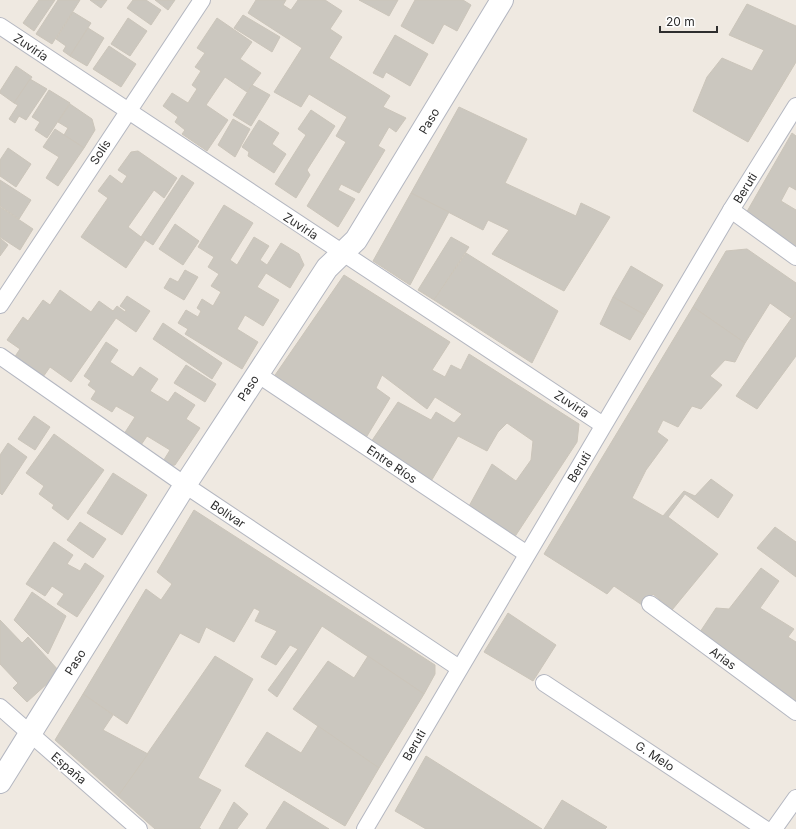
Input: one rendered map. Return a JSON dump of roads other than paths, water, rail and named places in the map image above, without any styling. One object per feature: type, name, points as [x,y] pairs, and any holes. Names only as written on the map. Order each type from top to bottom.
[{"type":"street","name":"Solís","points":[[0,305],[202,0]]},
{"type":"street","name":"Paso","points":[[0,782],[185,485],[257,374],[327,268],[356,240],[502,0]]},
{"type":"street","name":"Zuviría","points":[[0,26],[127,112],[603,425]]},
{"type":"street","name":"Beruti","points":[[365,829],[731,210],[796,106]]},
{"type":"street","points":[[731,210],[796,257]]},
{"type":"street","name":"Bolívar","points":[[0,356],[185,485],[459,668]]},
{"type":"street","name":"Entre Ríos","points":[[257,374],[527,554]]},
{"type":"street","name":"Arias","points":[[650,604],[796,712]]},
{"type":"street","name":"G. Melo","points":[[544,683],[765,829]]},
{"type":"street","name":"España","points":[[0,707],[139,829]]},
{"type":"street","points":[[774,829],[796,798]]}]
